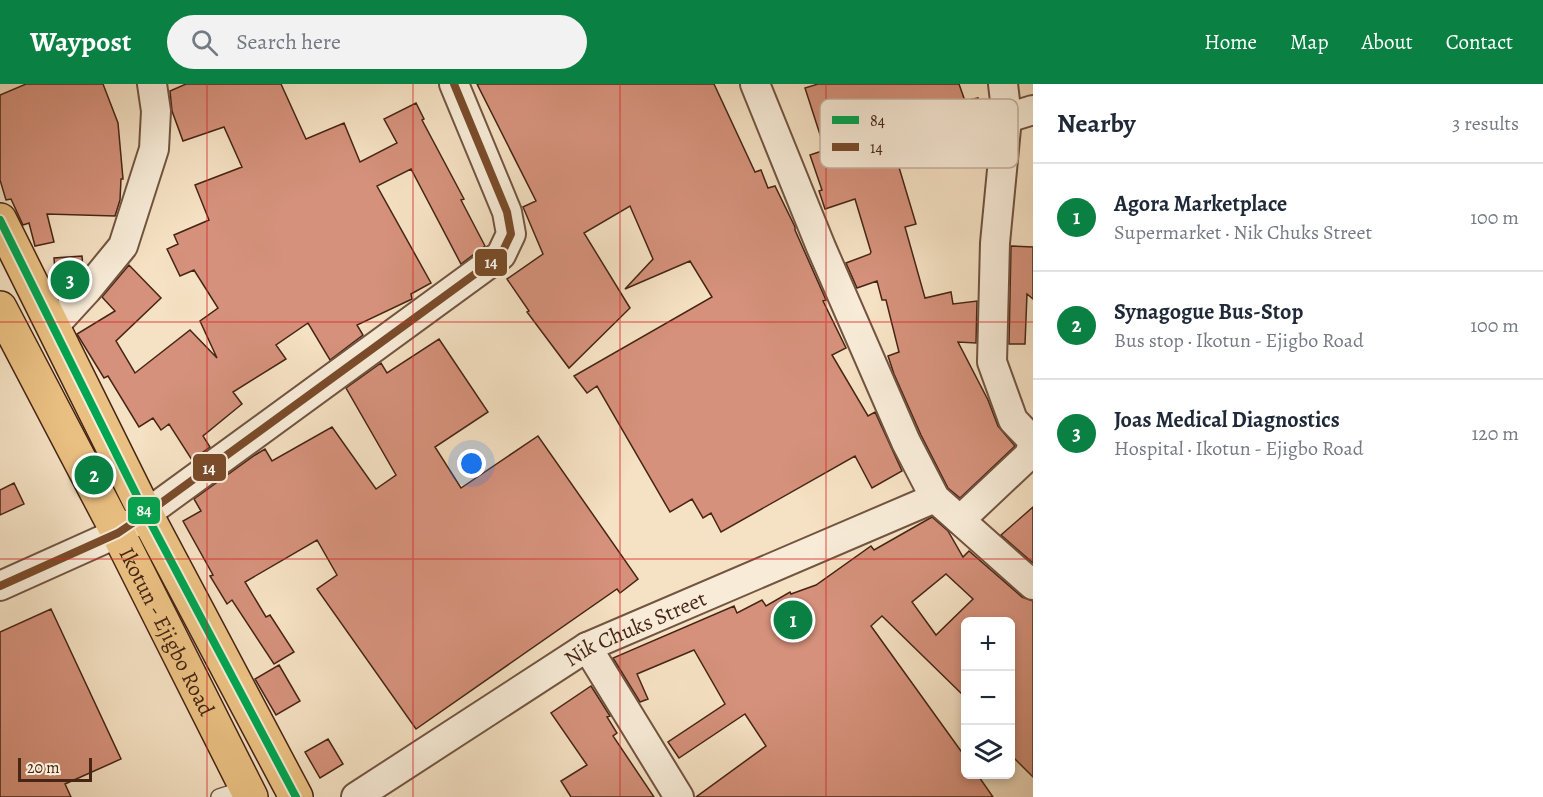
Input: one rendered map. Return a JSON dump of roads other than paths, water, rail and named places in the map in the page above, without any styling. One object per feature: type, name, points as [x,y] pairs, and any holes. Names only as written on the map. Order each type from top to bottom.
[{"type":"main road","name":"Ikotun - Ejigbo Road","points":[[0,220],[146,514],[296,797]]},
{"type":"main road","name":"Ikotun - Ejigbo Road","points":[[0,308],[118,533],[239,794]]},
{"type":"street","points":[[53,327],[123,246],[154,149],[156,111],[152,84]]},
{"type":"street","points":[[0,586],[118,533],[501,255],[511,234],[507,212],[454,84]]},
{"type":"street","points":[[755,84],[906,442],[935,498],[1033,585]]},
{"type":"street","points":[[1002,84],[1011,99]]},
{"type":"street","points":[[960,520],[1029,455],[1033,442],[1013,420],[992,362],[995,243],[1010,168]]},
{"type":"street","name":"Nik Chuks Street","points":[[356,797],[587,647],[935,498]]},
{"type":"street","points":[[587,647],[679,797]]},
{"type":"place","name":"Joas Medical Diagnostics","points":[[70,280]]},
{"type":"place","name":"Synagogue Bus-Stop","points":[[94,475]]},
{"type":"place","name":"Agora Marketplace","points":[[793,620]]}]
